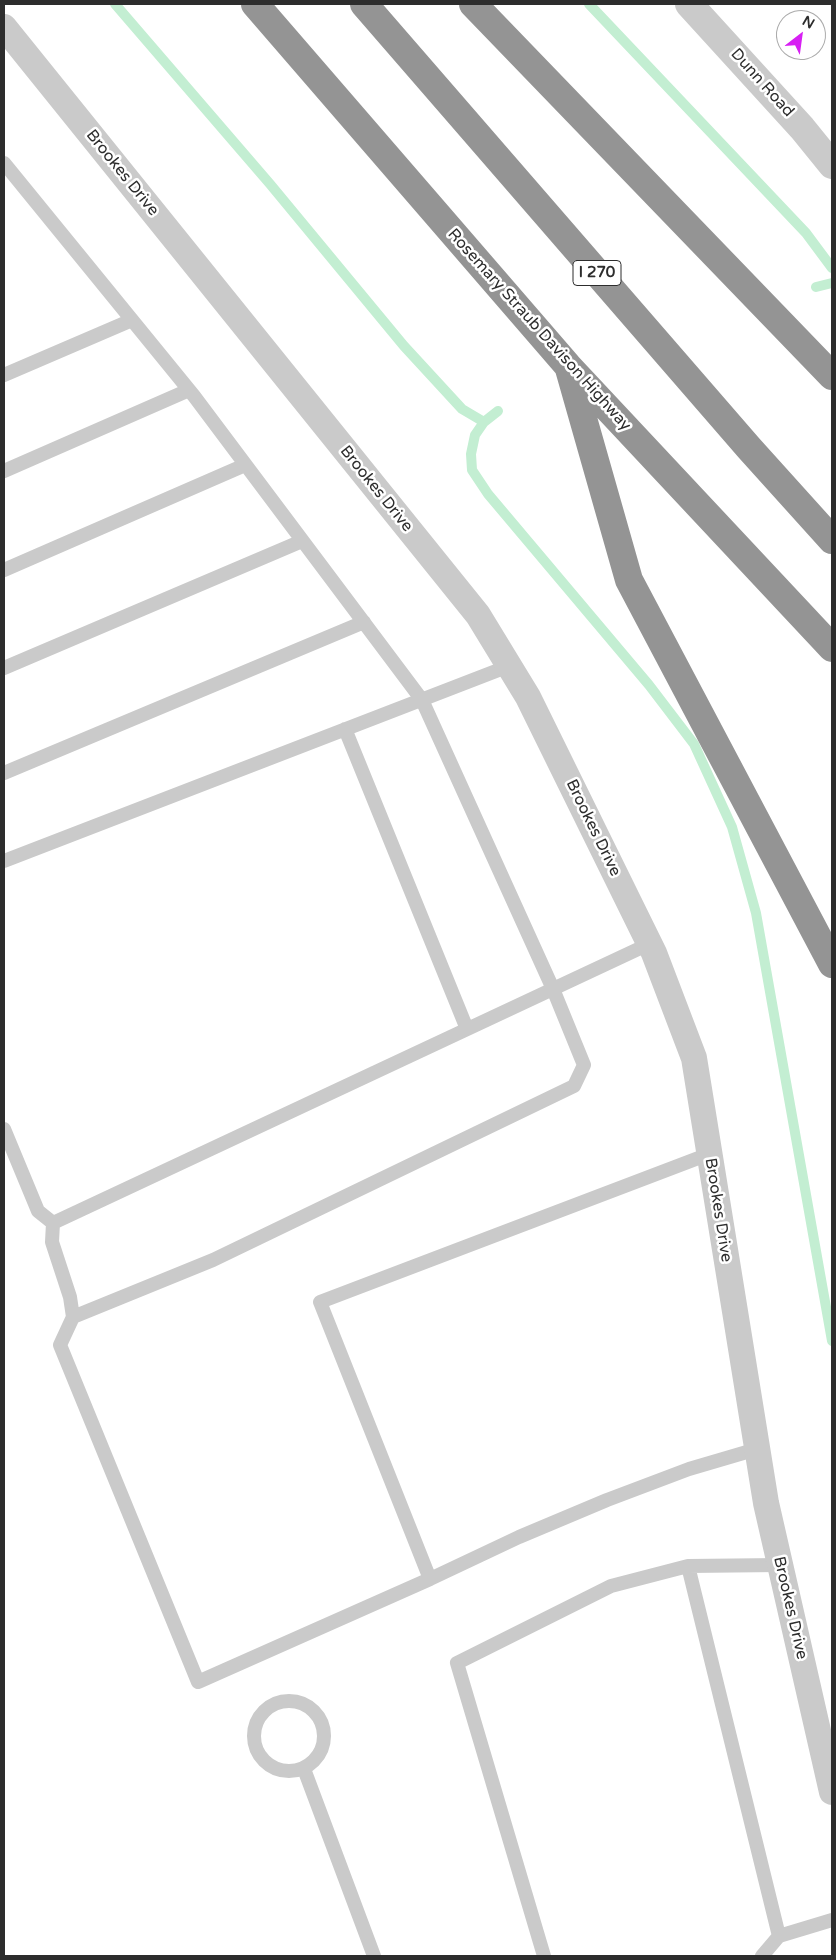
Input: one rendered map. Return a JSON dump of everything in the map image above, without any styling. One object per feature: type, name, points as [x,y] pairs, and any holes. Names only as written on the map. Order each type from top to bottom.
[{"type":"highway","name":"Rosemary Straub Davison Highway","points":[[255,4],[568,366],[832,648]]},
{"type":"highway","name":"I 270","points":[[364,4],[749,448],[832,540]]},
{"type":"highway","points":[[473,4],[832,376]]},
{"type":"highway","points":[[568,366],[629,580],[832,964]]},
{"type":"street","name":"Dunn Road","points":[[689,4],[802,128],[832,165]]},
{"type":"street","name":"Brookes Drive","points":[[4,27],[478,615],[528,697],[649,944],[694,1058],[766,1503],[832,1792]]},
{"type":"lane","points":[[4,163],[189,390],[422,700],[553,989],[584,1065],[574,1086],[212,1260],[73,1317]]},
{"type":"lane","points":[[4,375],[132,320]]},
{"type":"lane","points":[[4,471],[189,390]]},
{"type":"lane","points":[[4,570],[245,465]]},
{"type":"lane","points":[[4,668],[302,541]]},
{"type":"lane","points":[[4,773],[364,622]]},
{"type":"lane","points":[[4,861],[509,666]]},
{"type":"lane","points":[[345,729],[467,1029]]},
{"type":"lane","points":[[53,1223],[649,944]]},
{"type":"lane","points":[[4,1129],[38,1211],[53,1223]]},
{"type":"lane","points":[[430,1579],[320,1302],[709,1154]]},
{"type":"lane","points":[[53,1223],[52,1242],[70,1297],[73,1317],[60,1345],[198,1682],[430,1579],[519,1537],[607,1500],[688,1468],[757,1449]]},
{"type":"lane","points":[[544,1956],[457,1663],[612,1586],[688,1566],[780,1565]]},
{"type":"lane","points":[[688,1566],[779,1936]]},
{"type":"lane","points":[[289,1700],[311,1708],[319,1718],[324,1729],[321,1752],[314,1762],[304,1769],[293,1772],[270,1767],[262,1760],[256,1749],[253,1738],[254,1727],[259,1716],[267,1708],[278,1702],[289,1700]]},
{"type":"lane","points":[[304,1769],[374,1956]]},
{"type":"lane","points":[[762,1956],[779,1936],[832,1920]]},
{"type":"waterway","points":[[115,4],[270,184],[404,346],[462,409],[484,422]]},
{"type":"waterway","points":[[589,4],[806,233],[832,268]]},
{"type":"waterway","points":[[816,287],[832,283]]},
{"type":"waterway","points":[[498,411],[484,422],[475,435],[471,454],[472,470],[488,494],[649,685],[694,744],[732,827],[756,913],[832,1341]]}]
